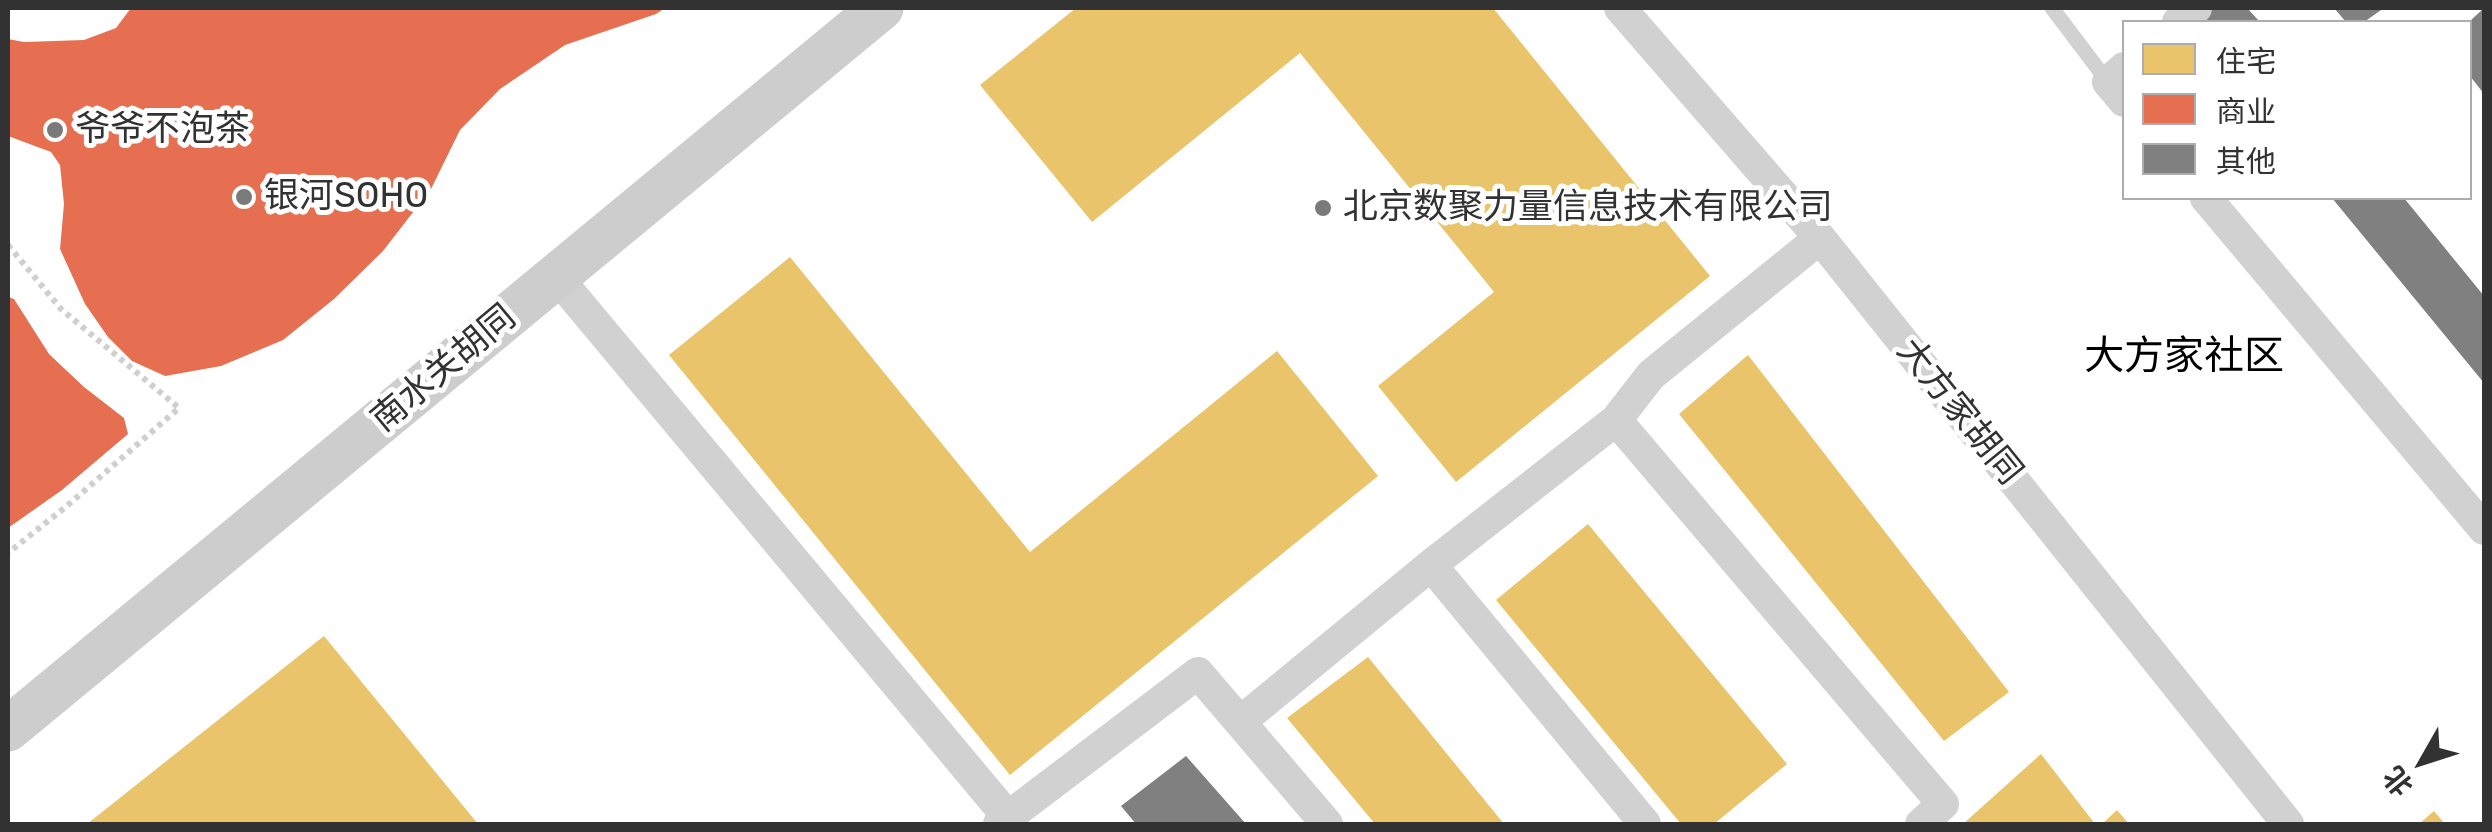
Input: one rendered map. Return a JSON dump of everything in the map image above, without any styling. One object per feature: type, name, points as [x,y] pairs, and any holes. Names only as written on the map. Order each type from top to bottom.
[{"type":"street","name":"南水关胡同","points":[[8,730],[881,8]]},
{"type":"street","name":"大方家胡同","points":[[1620,8],[1820,238],[2288,824]]},
{"type":"street","points":[[2208,200],[2484,529]]},
{"type":"street","points":[[1240,722],[1616,420],[1650,375],[1820,238]]},
{"type":"street","points":[[556,276],[1003,821],[1198,673],[1327,824]]},
{"type":"street","points":[[1616,420],[1944,804],[1920,824]]},
{"type":"street","points":[[1431,565],[1645,824]]},
{"type":"lane","points":[[2052,8],[2119,83]]},
{"type":"path","points":[[8,245],[61,309],[179,408],[8,553]]},
{"type":"building: 住宅","points":[[1076,8],[1493,8],[1710,276],[1456,482],[1378,386],[1494,292],[1300,53],[1092,222],[980,85]]},
{"type":"building: 住宅","points":[[790,257],[1030,552],[1277,351],[1378,476],[1010,775],[669,355]]},
{"type":"building: 住宅","points":[[1748,355],[2009,692],[1944,741],[1679,414]]},
{"type":"building: 住宅","points":[[1588,524],[1787,764],[1714,824],[1681,824],[1496,600]]},
{"type":"building: 住宅","points":[[324,636],[478,824],[87,824]]},
{"type":"building: 住宅","points":[[1368,657],[1504,824],[1375,824],[1287,718]]},
{"type":"building: 住宅","points":[[2041,754],[2095,824],[1963,824]]},
{"type":"building: 住宅","points":[[2117,810],[2129,824],[2102,824]]},
{"type":"building: 住宅","points":[[2434,811],[2445,824],[2419,824]]},
{"type":"building: 商业","name":"银河SOHO","points":[[131,8],[665,8],[565,45],[500,89],[460,130],[431,189],[383,251],[334,299],[283,340],[221,366],[165,376],[132,361],[108,337],[85,304],[60,249],[64,204],[60,165],[51,152],[8,136],[8,39],[84,40],[116,28]]},
{"type":"building: 商业","points":[[8,297],[14,299],[49,354],[124,418],[128,434],[62,490],[8,528]]},
{"type":"building: 其他","points":[[2194,8],[2247,8],[2258,20],[2189,20]]},
{"type":"building: 其他","points":[[2334,8],[2384,8],[2367,20],[2344,20]]},
{"type":"building: 其他","points":[[2484,8],[2484,94],[2472,79],[2471,20]]},
{"type":"building: 其他","points":[[2334,200],[2406,200],[2484,296],[2484,383]]},
{"type":"building: 其他","points":[[1186,756],[1246,824],[1136,824],[1121,806]]},
{"type":"place","name":"爷爷不泡茶","points":[[55,130]]},
{"type":"place","name":"银河SOHO","points":[[244,197]]},
{"type":"place","name":"北京数聚力量信息技术有限公司","points":[[1323,208]]},
{"type":"district","name":"大方家社区","points":[[2184,357]]}]
